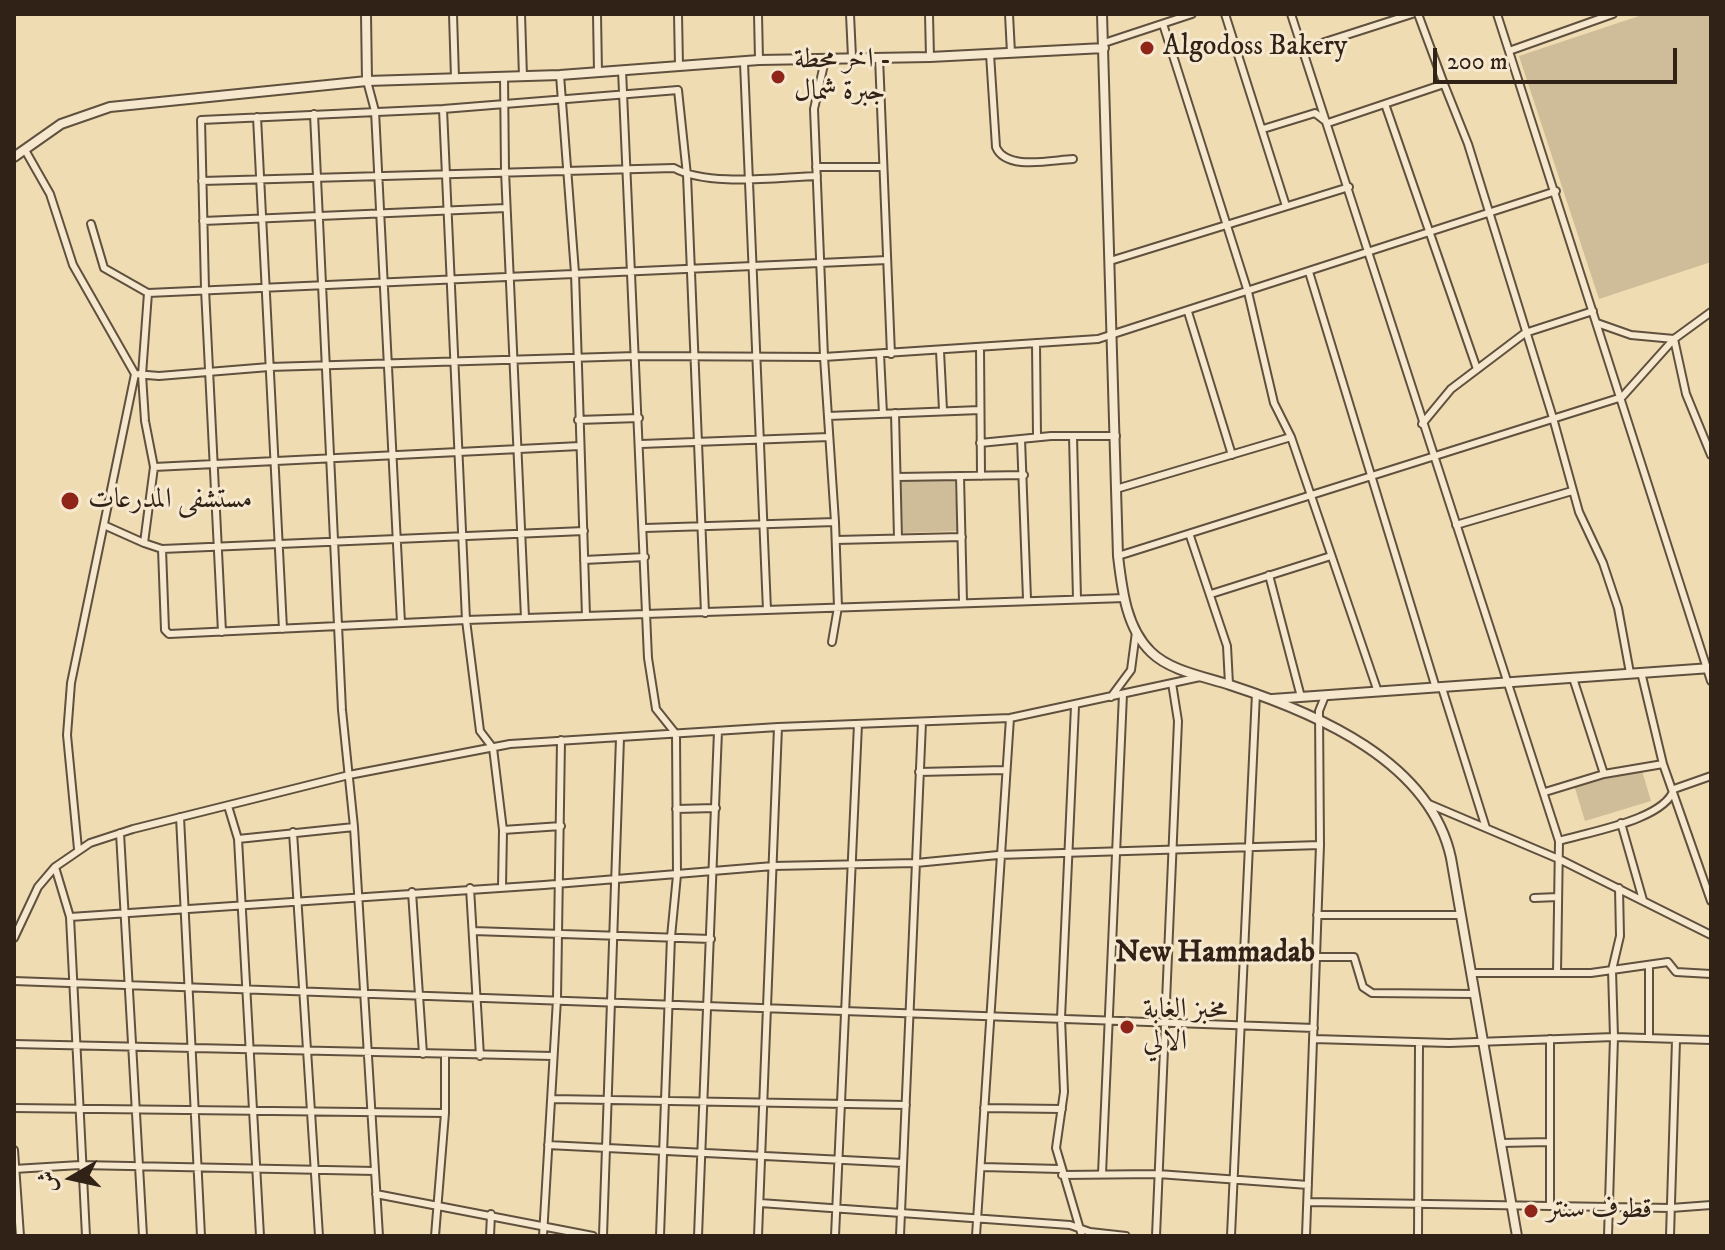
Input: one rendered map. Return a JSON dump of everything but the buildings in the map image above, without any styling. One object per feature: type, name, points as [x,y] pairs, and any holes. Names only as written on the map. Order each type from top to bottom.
[{"type":"street","points":[[366,14],[364,65],[375,111],[401,623]]},
{"type":"street","points":[[453,14],[455,78]]},
{"type":"street","points":[[521,14],[523,77]]},
{"type":"street","points":[[597,14],[598,73]]},
{"type":"street","points":[[678,14],[679,66]]},
{"type":"street","points":[[758,14],[759,60]]},
{"type":"street","points":[[850,14],[852,57]]},
{"type":"street","points":[[929,14],[930,57]]},
{"type":"street","points":[[1009,14],[1011,53]]},
{"type":"street","points":[[1102,14],[1118,556],[1125,598],[1136,632],[1159,659],[1256,693],[1321,722],[1387,763],[1429,804],[1447,840],[1517,1236]]},
{"type":"street","points":[[14,157],[61,124],[110,107],[367,81],[523,77],[759,60],[930,57],[1104,46],[1192,14]]},
{"type":"street","points":[[1225,14],[1286,206]]},
{"type":"street","points":[[1291,14],[1559,841],[1557,973]]},
{"type":"street","points":[[1303,49],[1415,14],[1468,144],[1487,214],[1553,418],[1572,491],[1603,563],[1618,608],[1630,673]]},
{"type":"street","points":[[1497,14],[1711,681]]},
{"type":"street","points":[[1509,51],[1613,14]]},
{"type":"street","points":[[1163,24],[1248,292],[1274,403],[1291,437],[1378,692]]},
{"type":"street","points":[[990,54],[999,155],[1011,161],[1073,159]]},
{"type":"street","points":[[879,57],[891,354]]},
{"type":"street","points":[[825,60],[814,100],[824,357],[836,540],[838,607],[832,642]]},
{"type":"street","points":[[744,63],[763,438],[767,610]]},
{"type":"street","points":[[622,70],[651,689],[656,709],[676,734],[677,875],[671,937],[660,1236]]},
{"type":"street","points":[[560,75],[575,273],[586,616]]},
{"type":"street","points":[[504,77],[506,208],[525,618]]},
{"type":"street","points":[[1328,123],[1444,84]]},
{"type":"street","points":[[222,632],[205,289],[201,120],[443,109],[678,90],[687,175],[705,613]]},
{"type":"street","points":[[1385,104],[1477,369]]},
{"type":"street","points":[[443,109],[466,620],[480,731],[493,748],[503,830],[502,887]]},
{"type":"street","points":[[1263,129],[1315,113],[1328,123]]},
{"type":"street","points":[[314,114],[341,626],[342,710],[354,827],[379,1236]]},
{"type":"street","points":[[257,117],[283,629]]},
{"type":"street","points":[[25,150],[50,194],[73,265],[139,374],[154,467],[144,543]]},
{"type":"street","points":[[816,167],[883,167]]},
{"type":"street","points":[[202,181],[674,168],[687,175],[751,178],[817,176]]},
{"type":"street","points":[[1110,261],[1349,187]]},
{"type":"street","points":[[139,374],[636,356],[759,354],[824,357],[940,351],[1112,336],[1556,191]]},
{"type":"street","points":[[203,221],[506,208]]},
{"type":"street","points":[[91,224],[104,268],[148,293],[887,260]]},
{"type":"street","points":[[1309,272],[1370,476],[1486,828]]},
{"type":"street","points":[[78,849],[67,735],[71,683],[139,374],[148,293]]},
{"type":"street","points":[[1422,424],[1451,389],[1525,333],[1593,311]]},
{"type":"street","points":[[1188,312],[1232,455]]},
{"type":"street","points":[[1118,556],[1190,536],[1622,397],[1674,339],[1711,312]]},
{"type":"street","points":[[1597,323],[1631,335],[1674,339]]},
{"type":"street","points":[[1674,339],[1686,394],[1711,455]]},
{"type":"street","points":[[1036,343],[1037,437]]},
{"type":"street","points":[[980,347],[981,476]]},
{"type":"street","points":[[940,351],[943,410]]},
{"type":"street","points":[[880,354],[883,414]]},
{"type":"street","points":[[828,416],[980,410]]},
{"type":"street","points":[[895,413],[898,538]]},
{"type":"street","points":[[578,420],[639,418]]},
{"type":"street","points":[[1073,436],[1077,599]]},
{"type":"street","points":[[980,443],[1037,437],[1116,436]]},
{"type":"street","points":[[641,444],[829,437]]},
{"type":"street","points":[[1116,489],[1291,437]]},
{"type":"street","points":[[1021,439],[1027,599]]},
{"type":"street","points":[[154,467],[580,446]]},
{"type":"street","points":[[897,477],[1024,475]]},
{"type":"street","points":[[960,476],[963,602]]},
{"type":"street","points":[[1456,525],[1572,491]]},
{"type":"street","points":[[645,528],[835,522]]},
{"type":"street","points":[[106,526],[162,549],[584,531]]},
{"type":"street","points":[[1190,536],[1227,646],[1229,684]]},
{"type":"street","points":[[836,540],[962,537]]},
{"type":"street","points":[[162,549],[167,632],[1027,599],[1125,598]]},
{"type":"street","points":[[1211,594],[1331,556]]},
{"type":"street","points":[[584,560],[645,557]]},
{"type":"street","points":[[1269,575],[1301,697]]},
{"type":"street","points":[[1111,697],[1131,670],[1136,632]]},
{"type":"street","points":[[1271,699],[1709,668]]},
{"type":"street","points":[[1641,672],[1663,764],[1711,901]]},
{"type":"street","points":[[14,938],[31,897],[55,867],[78,849],[120,833],[349,775],[493,748],[561,740],[1010,718],[1202,676]]},
{"type":"street","points":[[1573,678],[1604,774]]},
{"type":"street","points":[[1156,1236],[1178,721],[1172,683]]},
{"type":"street","points":[[1231,1236],[1256,693]]},
{"type":"street","points":[[1102,1174],[1123,694]]},
{"type":"street","points":[[1306,1236],[1320,845],[1319,711],[1325,696]]},
{"type":"street","points":[[1075,706],[1061,1018],[1062,1109],[1056,1148],[1082,1236]]},
{"type":"street","points":[[976,1236],[998,855],[1010,718]]},
{"type":"street","points":[[900,1236],[922,722]]},
{"type":"street","points":[[835,1236],[858,724]]},
{"type":"street","points":[[758,1236],[778,727]]},
{"type":"street","points":[[698,1236],[715,871],[718,731]]},
{"type":"street","points":[[603,1236],[620,738]]},
{"type":"street","points":[[543,1236],[557,999],[561,740]]},
{"type":"street","points":[[1545,792],[1604,774],[1663,764]]},
{"type":"street","points":[[919,772],[1005,770]]},
{"type":"street","points":[[1559,841],[1665,806],[1674,789],[1711,776]]},
{"type":"street","points":[[1429,804],[1561,860],[1711,935]]},
{"type":"street","points":[[228,806],[238,839],[244,905],[260,1236]]},
{"type":"street","points":[[676,809],[716,808]]},
{"type":"street","points":[[180,817],[201,1236]]},
{"type":"street","points":[[1621,823],[1643,900]]},
{"type":"street","points":[[503,830],[561,826]]},
{"type":"street","points":[[238,839],[354,827]]},
{"type":"street","points":[[293,832],[300,902],[319,1236]]},
{"type":"street","points":[[120,833],[143,1236]]},
{"type":"street","points":[[70,917],[617,880],[773,866],[916,863],[998,855],[1320,845]]},
{"type":"street","points":[[55,867],[70,917],[80,1165],[86,1236]]},
{"type":"street","points":[[470,888],[480,1056]]},
{"type":"street","points":[[1608,1236],[1614,1037],[1612,970],[1620,936],[1619,888]]},
{"type":"street","points":[[412,892],[423,1054]]},
{"type":"street","points":[[1534,898],[1558,897]]},
{"type":"street","points":[[1317,915],[1461,915]]},
{"type":"street","points":[[473,931],[711,939]]},
{"type":"street","points":[[1314,957],[1354,957],[1363,987],[1372,993],[1475,994]]},
{"type":"street","points":[[1472,973],[1612,970],[1649,967],[1658,961],[1668,962],[1676,972],[1711,974]]},
{"type":"street","points":[[1649,967],[1649,1036]]},
{"type":"street","points":[[14,981],[1314,1028]]},
{"type":"street","points":[[1314,1039],[1419,1043],[1649,1036],[1711,1040]]},
{"type":"street","points":[[1550,1039],[1550,1204]]},
{"type":"street","points":[[1670,1236],[1676,1040]]},
{"type":"street","points":[[1418,1236],[1419,1043]]},
{"type":"street","points":[[14,1044],[553,1056]]},
{"type":"street","points":[[435,1236],[445,1113],[445,1054]]},
{"type":"street","points":[[552,1099],[906,1105]]},
{"type":"street","points":[[14,1108],[196,1113],[445,1113]]},
{"type":"street","points":[[984,1108],[1062,1109]]},
{"type":"street","points":[[1501,1143],[1548,1142]]},
{"type":"street","points":[[548,1145],[840,1157],[903,1163]]},
{"type":"street","points":[[14,1150],[20,1236]]},
{"type":"street","points":[[15,1169],[80,1165],[375,1171]]},
{"type":"street","points":[[982,1167],[1158,1174],[1308,1185]]},
{"type":"street","points":[[376,1194],[593,1236]]},
{"type":"street","points":[[1308,1202],[1671,1208],[1711,1205]]},
{"type":"street","points":[[760,1203],[1080,1227],[1090,1232],[1126,1236]]},
{"type":"street","points":[[490,1236],[491,1214]]},
{"type":"shaded area","points":[[1645,14],[1711,14],[1711,262],[1599,299],[1519,56]]},
{"type":"shaded area","points":[[955,480],[957,531],[903,533],[901,481]]},
{"type":"shaded area","points":[[1640,764],[1651,801],[1585,821],[1574,785]]},
{"type":"place","name":"Algodoss Bakery","points":[[1147,48]]},
{"type":"place","name":"اخر محطة - جبرة شمال","points":[[778,77]]},
{"type":"place","name":"مستشفى المدرعات","points":[[70,501]]},
{"type":"place","name":"مخبز الغابة الالي","points":[[1127,1027]]},
{"type":"place","name":"قطوف سنتر","points":[[1531,1211]]},
{"type":"district","name":"New Hammadab","points":[[1215,955]]}]
